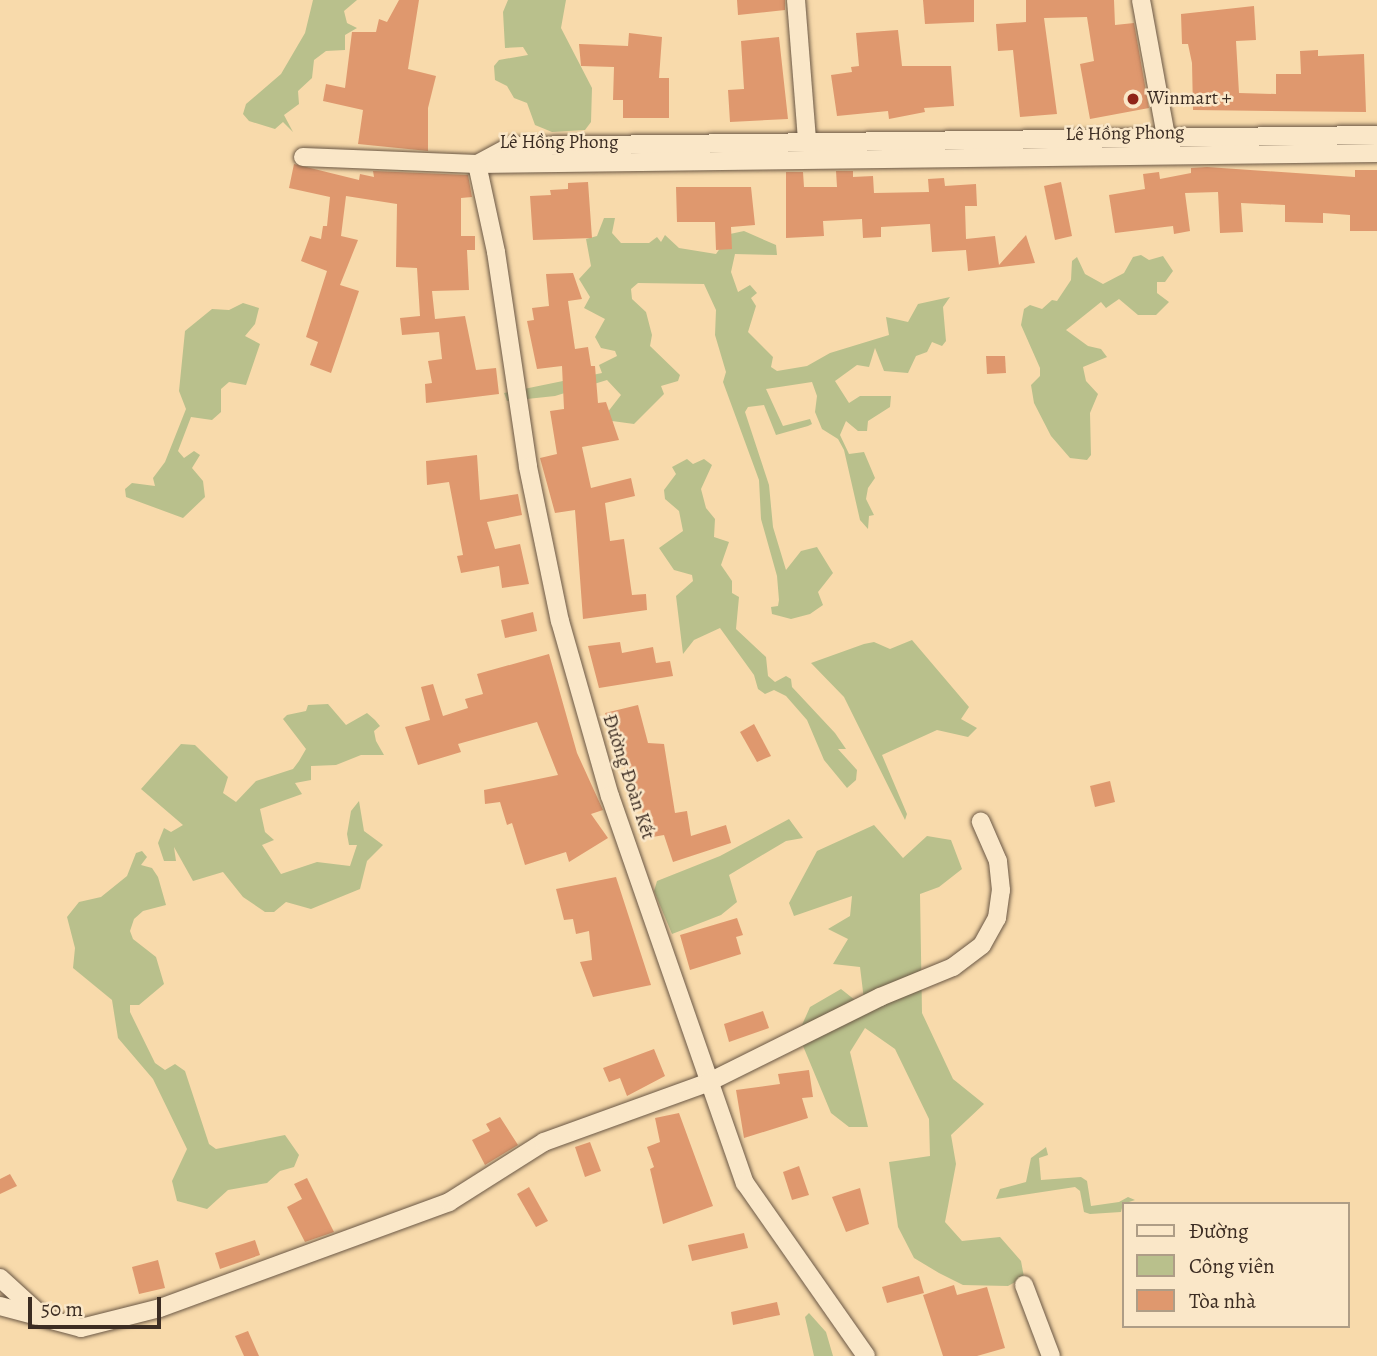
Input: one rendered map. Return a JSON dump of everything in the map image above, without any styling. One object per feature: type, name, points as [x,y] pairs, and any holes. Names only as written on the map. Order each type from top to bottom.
[{"type":"street","points":[[796,0],[807,141]]},
{"type":"street","points":[[1141,0],[1167,145]]},
{"type":"street","name":"Lê Hồng Phong","points":[[477,164],[1167,145],[1377,135]]},
{"type":"street","name":"Lê Hồng Phong","points":[[477,164],[511,146],[807,141],[1167,145],[1377,153]]},
{"type":"street","points":[[303,157],[477,164]]},
{"type":"street","name":"Đường Đoàn Kết","points":[[477,164],[496,252],[528,467],[560,621],[610,796],[707,1083],[744,1183],[866,1356]]},
{"type":"street","points":[[0,1306],[81,1328],[160,1308],[449,1202],[544,1142],[707,1083],[880,997],[953,967],[982,945],[997,918],[1001,890],[998,861],[981,822]]},
{"type":"street","points":[[0,1278],[44,1318]]},
{"type":"street","points":[[1024,1285],[1051,1356]]},
{"type":"green space","points":[[313,0],[357,0],[344,11],[347,23],[357,28],[345,35],[345,50],[326,51],[314,60],[312,78],[298,91],[299,104],[284,115],[293,132],[283,122],[275,129],[249,121],[243,114],[246,104],[281,74],[305,33]]},
{"type":"green space","points":[[508,0],[566,0],[561,28],[592,88],[591,122],[585,130],[552,132],[535,125],[527,103],[514,98],[507,86],[495,80],[494,66],[499,60],[528,55],[523,47],[505,48],[503,12]]},
{"type":"green space","points":[[604,218],[615,218],[612,233],[621,243],[649,243],[657,237],[661,242],[665,235],[679,248],[716,254],[730,234],[744,231],[776,245],[777,255],[735,254],[731,272],[738,292],[750,285],[757,293],[751,298],[756,306],[748,332],[773,357],[771,367],[777,371],[807,366],[830,353],[889,335],[886,317],[908,322],[918,304],[950,297],[943,307],[946,341],[942,346],[932,342],[927,352],[916,356],[908,373],[884,371],[875,348],[869,367],[857,365],[835,381],[849,403],[860,396],[891,396],[890,407],[868,421],[867,431],[858,431],[846,421],[840,435],[849,454],[864,452],[875,478],[868,488],[866,499],[874,515],[869,516],[868,529],[860,520],[844,450],[838,439],[822,429],[815,412],[817,396],[812,382],[766,389],[783,426],[810,419],[812,424],[808,426],[776,435],[764,405],[748,407],[745,412],[769,485],[773,527],[786,570],[801,551],[817,547],[833,573],[818,592],[823,605],[810,614],[791,619],[772,614],[771,607],[778,606],[779,600],[777,576],[761,519],[759,480],[723,382],[726,372],[715,335],[716,310],[704,284],[638,283],[631,289],[632,299],[646,312],[652,335],[650,346],[680,375],[678,381],[661,386],[664,394],[634,424],[612,421],[607,413],[621,395],[607,380],[555,396],[507,401],[504,393],[602,373],[599,365],[617,356],[615,351],[601,348],[595,337],[605,319],[584,308],[590,297],[579,279],[591,266],[586,239],[597,236]]},
{"type":"green space","points":[[1141,255],[1149,260],[1163,256],[1173,271],[1165,282],[1157,282],[1157,293],[1169,302],[1156,315],[1138,315],[1119,299],[1106,308],[1101,302],[1066,330],[1088,346],[1101,349],[1107,357],[1083,367],[1086,381],[1098,394],[1090,413],[1091,455],[1087,460],[1070,458],[1051,436],[1034,403],[1031,385],[1040,376],[1040,368],[1021,325],[1024,309],[1030,305],[1042,309],[1052,300],[1057,301],[1071,280],[1072,261],[1077,257],[1085,274],[1103,284],[1124,273],[1133,257]]},
{"type":"green space","points":[[243,303],[259,308],[255,324],[245,336],[260,344],[246,385],[229,382],[221,389],[221,412],[212,420],[191,417],[178,451],[184,458],[194,451],[200,455],[192,468],[203,481],[205,497],[183,518],[126,497],[125,489],[132,483],[155,486],[153,478],[165,462],[186,409],[179,391],[185,331],[212,309],[229,310]]},
{"type":"green space","points":[[687,459],[693,464],[704,459],[712,465],[701,489],[706,508],[715,519],[714,537],[729,542],[721,565],[732,581],[732,593],[739,597],[736,629],[766,657],[768,676],[775,682],[786,676],[791,679],[792,687],[835,733],[846,749],[838,749],[857,770],[856,780],[847,788],[824,760],[807,720],[786,696],[774,690],[765,694],[758,689],[754,675],[720,628],[694,640],[683,654],[676,596],[693,581],[692,575],[674,570],[659,548],[683,531],[679,511],[665,499],[664,490],[676,474],[672,467]]},
{"type":"green space","points":[[912,640],[969,707],[961,719],[977,728],[968,737],[937,730],[882,755],[907,814],[905,820],[844,697],[811,663],[864,644],[874,642],[890,649]]},
{"type":"green space","points":[[328,704],[346,725],[367,713],[375,720],[380,726],[374,731],[376,741],[384,755],[361,755],[336,765],[311,766],[311,780],[295,783],[302,794],[260,809],[265,832],[274,840],[262,845],[281,874],[317,862],[350,866],[357,845],[349,845],[347,834],[351,811],[359,801],[364,831],[383,845],[367,861],[360,889],[311,909],[286,902],[274,912],[265,912],[243,897],[223,872],[193,881],[174,847],[176,861],[164,861],[158,843],[164,828],[171,832],[183,825],[141,789],[181,744],[195,745],[228,777],[223,793],[236,802],[256,781],[293,769],[306,749],[283,719],[287,715],[306,711],[308,705]]},
{"type":"green space","points":[[789,819],[803,838],[786,841],[729,875],[737,902],[721,915],[672,934],[654,891],[657,881],[720,856]]},
{"type":"green space","points":[[874,825],[903,858],[927,836],[951,840],[962,869],[939,887],[920,894],[922,1013],[953,1079],[984,1104],[951,1135],[956,1164],[945,1222],[962,1241],[1000,1237],[1021,1261],[1024,1277],[1008,1286],[963,1285],[939,1273],[914,1258],[898,1227],[889,1162],[930,1156],[929,1119],[895,1049],[865,1028],[850,1052],[868,1127],[849,1127],[831,1113],[798,1034],[810,1007],[841,989],[865,1008],[860,967],[833,964],[848,939],[828,929],[850,916],[852,896],[794,916],[789,903],[817,851]]},
{"type":"green space","points":[[142,851],[147,857],[141,865],[152,868],[158,877],[166,905],[143,911],[134,919],[130,931],[133,939],[156,957],[164,984],[139,1005],[130,1005],[130,1012],[155,1063],[165,1070],[175,1064],[185,1071],[209,1144],[216,1149],[285,1135],[299,1155],[294,1167],[280,1171],[267,1183],[228,1190],[207,1209],[177,1201],[172,1181],[187,1149],[153,1079],[118,1038],[112,1000],[73,968],[75,948],[67,917],[79,902],[101,897],[127,876],[136,853]]},
{"type":"green space","points":[[1046,1147],[1048,1155],[1039,1158],[1041,1180],[1081,1177],[1087,1181],[1091,1206],[1119,1202],[1128,1197],[1135,1200],[1122,1202],[1121,1212],[1090,1214],[1084,1212],[1080,1191],[1075,1187],[996,1199],[1000,1189],[1026,1182],[1031,1158]]},
{"type":"green space","points":[[809,1313],[826,1332],[833,1356],[814,1356],[805,1317]]},
{"type":"building","points":[[399,0],[419,0],[408,69],[436,76],[428,108],[428,151],[358,144],[363,110],[323,101],[326,84],[345,88],[352,32],[376,32],[379,19],[387,22]]},
{"type":"building","points":[[737,0],[785,0],[785,10],[738,15]]},
{"type":"building","points":[[923,0],[974,0],[974,22],[925,24]]},
{"type":"building","points":[[1026,0],[1114,0],[1115,25],[1134,23],[1149,108],[1090,119],[1080,64],[1094,61],[1087,17],[1044,18],[1057,114],[1020,117],[1013,50],[998,51],[996,24],[1026,22]]},
{"type":"building","points":[[1254,6],[1256,40],[1236,41],[1239,93],[1276,94],[1276,74],[1301,74],[1300,51],[1318,50],[1318,56],[1364,54],[1366,112],[1193,110],[1192,63],[1188,44],[1182,44],[1181,14]]},
{"type":"building","points":[[898,30],[902,66],[951,66],[954,106],[924,108],[925,112],[889,119],[888,111],[837,116],[831,75],[852,72],[851,67],[859,66],[856,33]]},
{"type":"building","points":[[629,33],[662,37],[659,78],[669,78],[669,118],[623,118],[623,100],[613,100],[614,67],[581,66],[579,44],[628,46]]},
{"type":"building","points":[[779,37],[788,119],[730,122],[728,90],[744,89],[741,41]]},
{"type":"building","points":[[294,164],[359,180],[360,174],[374,177],[373,171],[468,175],[472,197],[461,198],[461,236],[475,236],[475,250],[467,250],[469,290],[432,291],[435,319],[465,316],[476,370],[496,368],[499,394],[426,403],[425,384],[432,383],[428,361],[442,359],[439,332],[402,335],[400,318],[420,316],[417,268],[396,267],[397,204],[346,196],[341,236],[358,240],[340,285],[359,291],[331,373],[310,365],[318,342],[306,337],[327,271],[301,261],[310,236],[321,239],[323,226],[327,226],[330,197],[289,188]]},
{"type":"building","points":[[1191,168],[1355,177],[1355,170],[1377,170],[1377,231],[1350,231],[1350,215],[1323,213],[1323,223],[1285,222],[1285,205],[1241,203],[1243,232],[1220,233],[1218,192],[1185,193],[1190,231],[1174,234],[1173,226],[1115,233],[1109,195],[1145,189],[1143,174],[1159,172],[1160,179],[1191,173]]},
{"type":"building","points":[[836,171],[853,171],[853,177],[873,176],[874,193],[929,192],[928,179],[944,178],[945,186],[976,184],[977,206],[965,206],[966,239],[995,236],[999,265],[1026,235],[1035,263],[968,271],[966,250],[932,252],[930,224],[881,227],[881,237],[863,238],[862,219],[823,221],[824,236],[786,238],[786,172],[803,172],[804,187],[837,187]]},
{"type":"building","points":[[588,182],[592,238],[533,240],[530,196],[551,195],[550,190],[568,189],[568,183]]},
{"type":"building","points":[[1061,182],[1072,236],[1055,240],[1044,186]]},
{"type":"building","points":[[676,187],[751,187],[755,225],[731,227],[732,249],[716,250],[715,222],[677,222]]},
{"type":"building","points":[[573,273],[582,299],[568,301],[575,349],[588,347],[591,366],[595,366],[598,403],[606,402],[619,440],[582,447],[591,488],[631,478],[635,496],[605,503],[610,541],[624,539],[632,595],[646,594],[647,610],[583,619],[575,510],[555,513],[540,458],[557,454],[550,411],[564,409],[562,366],[537,369],[527,321],[534,320],[532,308],[549,306],[546,274]]},
{"type":"building","points":[[986,356],[1005,356],[1006,373],[987,374]]},
{"type":"building","points":[[477,455],[480,500],[518,494],[522,515],[487,522],[495,549],[520,544],[529,584],[502,588],[499,566],[461,573],[457,556],[463,555],[449,482],[427,485],[426,461]]},
{"type":"building","points":[[533,612],[537,631],[505,638],[501,620]]},
{"type":"building","points":[[620,642],[622,653],[653,647],[656,663],[670,661],[673,676],[599,688],[588,646]]},
{"type":"building","points":[[549,654],[577,753],[603,810],[591,814],[608,838],[569,862],[566,852],[525,865],[512,823],[507,825],[500,802],[485,804],[484,790],[558,775],[537,722],[458,744],[461,752],[418,765],[405,727],[430,720],[421,687],[433,684],[443,716],[468,708],[465,699],[483,694],[477,674]]},
{"type":"building","points":[[638,705],[648,743],[664,744],[675,813],[687,811],[691,836],[726,825],[731,843],[673,862],[664,835],[647,838],[640,798],[628,800],[623,754],[605,713]]},
{"type":"building","points":[[754,724],[771,756],[757,762],[740,732]]},
{"type":"building","points":[[1110,781],[1115,802],[1095,807],[1090,786]]},
{"type":"building","points":[[616,877],[651,985],[593,997],[580,962],[592,960],[589,931],[576,934],[573,919],[564,920],[556,889]]},
{"type":"building","points":[[737,918],[743,935],[736,937],[741,954],[690,970],[680,935]]},
{"type":"building","points":[[763,1011],[769,1028],[729,1042],[724,1024]]},
{"type":"building","points":[[654,1049],[665,1076],[627,1096],[620,1078],[609,1082],[603,1068]]},
{"type":"building","points":[[809,1070],[813,1097],[802,1098],[808,1118],[744,1138],[736,1090],[780,1084],[778,1074]]},
{"type":"building","points":[[679,1113],[713,1206],[663,1224],[650,1169],[654,1167],[647,1147],[660,1142],[655,1118]]},
{"type":"building","points":[[500,1117],[518,1145],[485,1165],[472,1140],[490,1131],[486,1124]]},
{"type":"building","points":[[590,1142],[601,1171],[585,1177],[575,1147]]},
{"type":"building","points":[[799,1166],[809,1195],[792,1200],[783,1172]]},
{"type":"building","points":[[10,1174],[17,1186],[0,1194],[0,1179]]},
{"type":"building","points":[[307,1178],[334,1232],[305,1242],[287,1207],[302,1199],[294,1184]]},
{"type":"building","points":[[529,1187],[548,1221],[536,1227],[517,1194]]},
{"type":"building","points":[[860,1188],[869,1224],[846,1232],[832,1197]]},
{"type":"building","points":[[744,1233],[748,1248],[692,1261],[688,1245]]},
{"type":"building","points":[[255,1240],[260,1255],[220,1269],[215,1253]]},
{"type":"building","points":[[158,1260],[165,1288],[139,1294],[132,1267]]},
{"type":"building","points":[[919,1276],[924,1293],[887,1303],[882,1287]]},
{"type":"building","points":[[954,1285],[957,1295],[987,1287],[1005,1348],[977,1356],[943,1356],[923,1295]]},
{"type":"building","points":[[777,1302],[780,1315],[733,1325],[731,1312]]},
{"type":"building","points":[[248,1331],[259,1356],[244,1356],[235,1336]]},
{"type":"place","name":"Winmart +","points":[[1133,99]]}]
